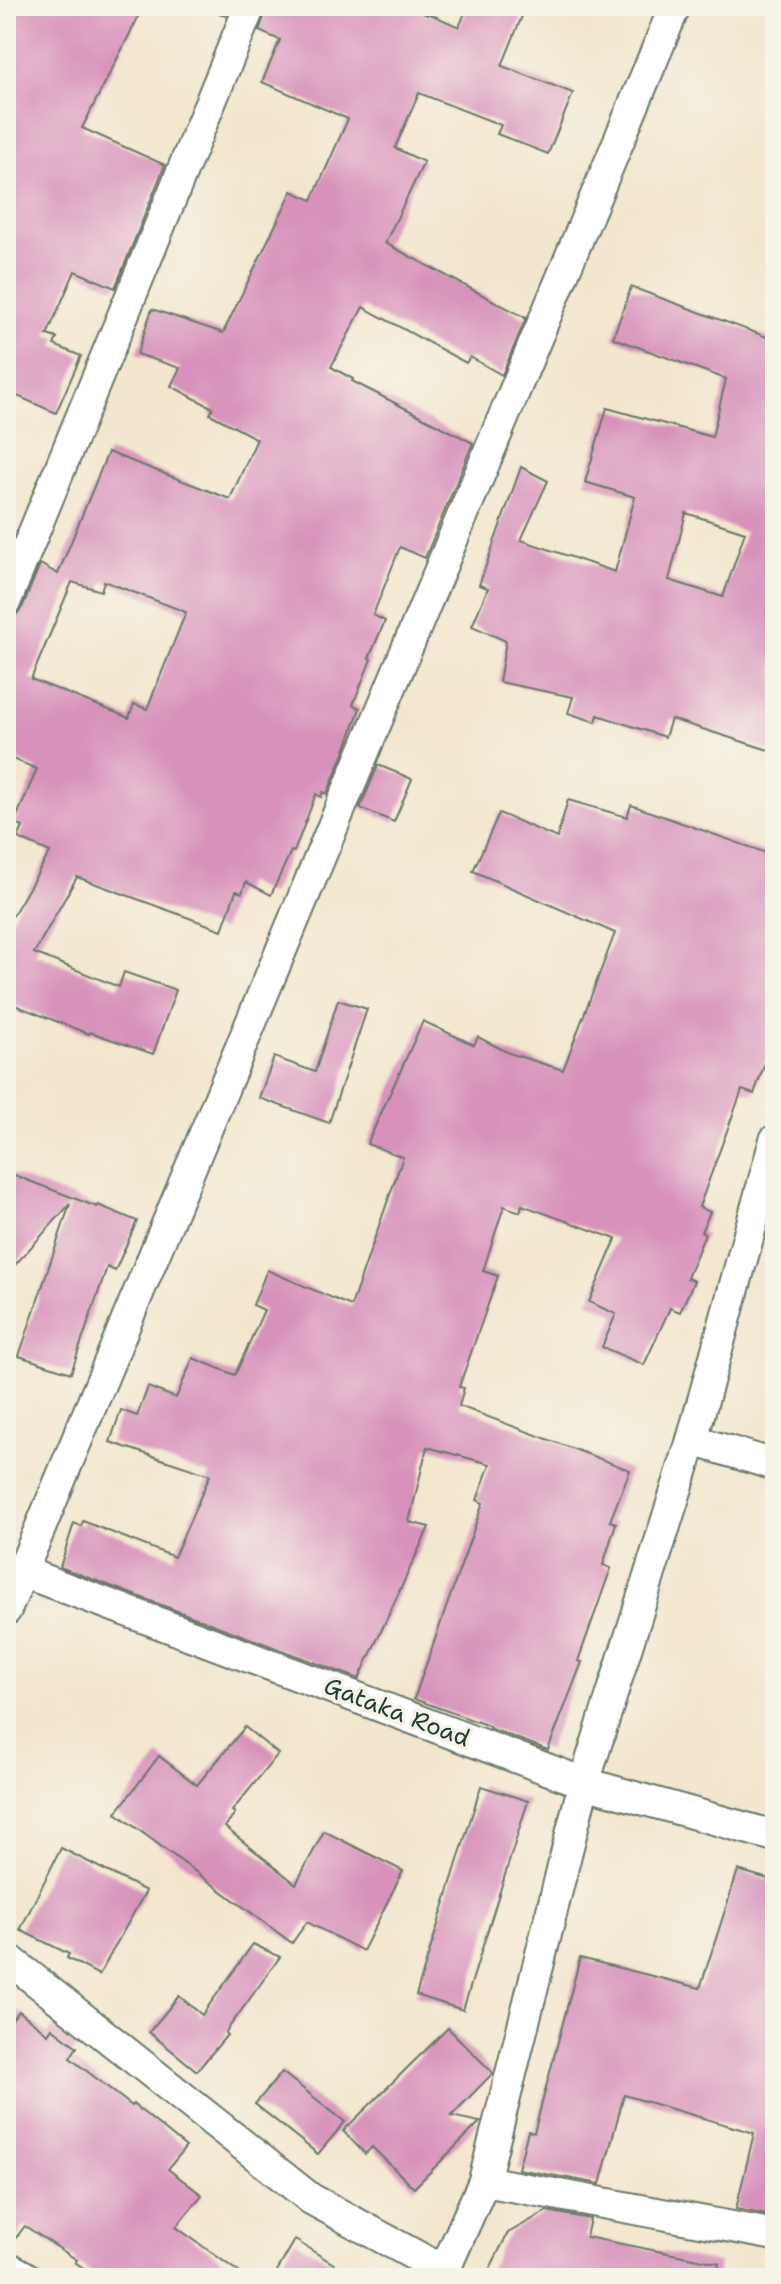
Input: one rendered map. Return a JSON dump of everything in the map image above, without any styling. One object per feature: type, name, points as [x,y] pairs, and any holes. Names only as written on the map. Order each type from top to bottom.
[{"type":"street","points":[[6,600],[250,6]]},
{"type":"street","points":[[6,1610],[675,6]]},
{"type":"street","points":[[6,1957],[311,2199],[442,2275],[484,2181],[584,1783],[692,1440],[775,1140]]},
{"type":"street","points":[[692,1440],[775,1465]]},
{"type":"street","name":"Gataka Road","points":[[23,1572],[584,1783],[775,1836]]},
{"type":"street","points":[[484,2181],[775,2235]]},
{"type":"street","points":[[6,2266],[27,2278]]},
{"type":"building","points":[[6,6],[144,6],[82,128],[165,165],[115,288],[75,271],[47,335],[57,338],[54,345],[81,356],[56,413],[6,391]]},
{"type":"building","points":[[203,6],[231,6],[226,16]]},
{"type":"building","points":[[268,6],[406,6],[459,27],[468,6],[526,6],[502,66],[573,93],[548,154],[497,134],[501,125],[419,93],[395,148],[424,162],[385,243],[526,318],[502,375],[470,357],[466,363],[363,307],[331,367],[352,381],[473,443],[425,558],[400,547],[373,615],[385,621],[353,705],[360,708],[345,751],[327,794],[323,792],[321,797],[316,794],[294,852],[291,851],[271,895],[246,882],[242,893],[236,891],[222,930],[77,877],[34,953],[119,987],[124,972],[176,990],[153,1054],[6,1004],[6,927],[50,852],[18,838],[23,827],[14,823],[37,769],[6,756],[6,618],[16,615],[22,608],[40,564],[58,574],[108,452],[230,499],[257,439],[210,414],[213,408],[171,386],[180,368],[137,354],[152,309],[223,333],[292,191],[312,200],[348,119],[262,82],[280,40],[259,31]],"holes":[[[104,581],[186,612],[147,709],[134,704],[129,718],[31,679],[72,582],[101,591]]]},
{"type":"building","points":[[631,287],[775,340],[775,752],[671,719],[665,737],[598,715],[596,722],[568,713],[573,697],[499,682],[506,641],[472,626],[488,588],[479,585],[521,467],[548,481],[521,540],[615,572],[635,497],[585,482],[607,408],[712,437],[726,379],[613,338]],"holes":[[[686,513],[745,532],[723,597],[669,580]]]},
{"type":"building","points":[[378,765],[412,779],[394,822],[360,808]]},
{"type":"building","points":[[568,800],[627,817],[631,805],[775,856],[775,1034],[754,1094],[742,1090],[699,1207],[710,1212],[701,1232],[705,1234],[687,1278],[694,1281],[680,1312],[670,1308],[644,1365],[602,1347],[616,1314],[589,1302],[616,1239],[522,1205],[520,1212],[504,1206],[483,1271],[498,1276],[459,1387],[464,1388],[459,1406],[630,1470],[610,1521],[616,1523],[603,1565],[611,1568],[578,1661],[582,1662],[548,1750],[414,1699],[483,1503],[477,1500],[490,1464],[427,1447],[409,1522],[429,1527],[359,1679],[60,1567],[74,1523],[81,1526],[83,1521],[174,1557],[210,1475],[110,1442],[121,1410],[137,1416],[148,1387],[176,1398],[193,1358],[235,1375],[264,1310],[253,1305],[267,1270],[351,1306],[403,1157],[367,1144],[423,1021],[474,1045],[478,1037],[509,1053],[563,1070],[615,933],[473,871],[499,813],[557,838]]},
{"type":"building","points":[[338,1000],[367,1009],[329,1123],[259,1098],[274,1057],[315,1072]]},
{"type":"building","points":[[6,1172],[137,1221],[115,1271],[107,1267],[71,1373],[19,1356],[70,1204],[6,1275]]},
{"type":"building","points":[[245,1727],[278,1754],[232,1811],[235,1813],[225,1827],[296,1884],[324,1831],[403,1871],[363,1951],[307,1922],[292,1943],[116,1813],[159,1756],[197,1785]]},
{"type":"building","points":[[481,1786],[528,1801],[463,2010],[416,1995]]},
{"type":"building","points":[[61,1848],[146,1891],[99,1975],[67,1958],[69,1954],[20,1930]]},
{"type":"building","points":[[738,1870],[775,1881],[775,2188],[771,2216],[736,2209],[754,2133],[624,2095],[600,2184],[518,2169],[528,2131],[534,2133],[580,1958],[700,1988]]},
{"type":"building","points":[[253,1944],[280,1957],[225,2033],[227,2035],[197,2071],[149,2032],[179,1996],[202,2015]]},
{"type":"building","points":[[19,2011],[48,2034],[52,2028],[77,2047],[70,2058],[186,2147],[168,2169],[202,2195],[176,2227],[247,2278],[98,2278],[75,2262],[77,2260],[25,2226],[6,2248],[6,2026]]},
{"type":"building","points":[[448,2028],[493,2073],[451,2116],[480,2122],[414,2188],[372,2147],[365,2154],[343,2131]]},
{"type":"building","points":[[282,2072],[345,2122],[318,2154],[255,2104]]},
{"type":"building","points":[[547,2211],[590,2219],[586,2237],[719,2263],[717,2278],[485,2278],[508,2233]]},
{"type":"building","points":[[295,2240],[356,2278],[273,2278]]}]
